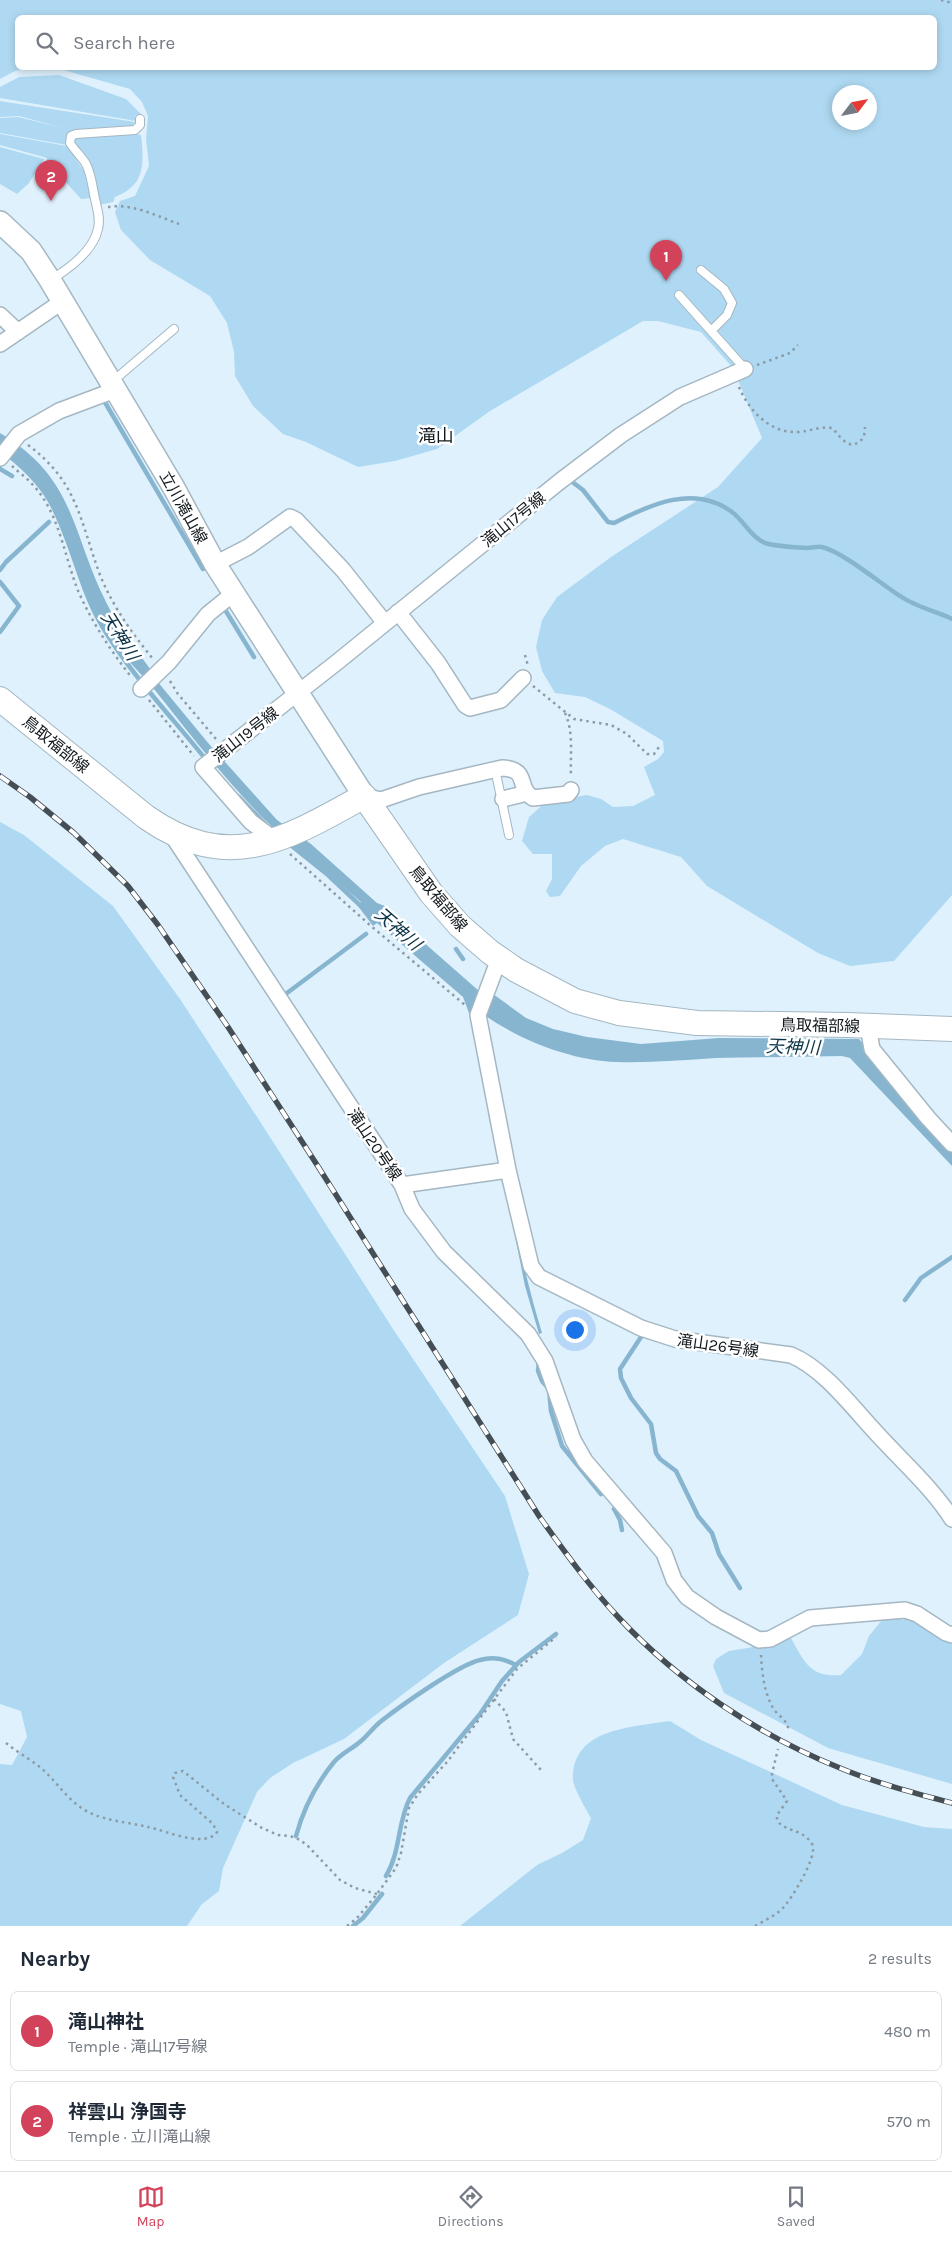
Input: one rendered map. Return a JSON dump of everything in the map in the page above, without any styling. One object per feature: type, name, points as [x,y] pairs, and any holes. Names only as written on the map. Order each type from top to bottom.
[{"type":"main road","name":"鳥取福部線","points":[[0,699],[131,805],[170,832],[198,843],[222,847],[256,845],[277,840],[302,830],[364,796],[431,893],[460,926],[499,959],[556,992],[582,1003],[619,1013],[697,1023],[868,1026],[952,1030]]},
{"type":"street","name":"立川滝山線","points":[[0,222],[31,251],[50,280],[174,488],[215,564],[364,796]]},
{"type":"street","points":[[0,344],[63,301]]},
{"type":"street","points":[[0,315],[18,332]]},
{"type":"street","name":"滝山17号線","points":[[297,692],[559,482],[621,435],[680,397],[739,372]]},
{"type":"street","points":[[2,456],[16,438],[59,411],[113,387]]},
{"type":"street","points":[[215,564],[248,547],[290,517],[296,520],[343,570],[385,623]]},
{"type":"street","points":[[140,689],[162,668],[208,614],[234,593]]},
{"type":"street","points":[[398,612],[438,663],[465,705],[470,708],[500,700],[523,678]]},
{"type":"street","name":"滝山19号線","points":[[277,840],[251,822],[203,767],[297,692]]},
{"type":"street","points":[[364,796],[381,800],[419,787],[495,769],[513,768],[519,773],[527,793],[533,798],[568,794],[571,790]]},
{"type":"street","points":[[503,799],[527,793]]},
{"type":"street","name":"滝山20号線","points":[[170,832],[402,1185],[508,1170]]},
{"type":"street","points":[[499,959],[479,1014],[508,1170]]},
{"type":"street","points":[[868,1026],[872,1049],[928,1118],[952,1144]]},
{"type":"street","name":"滝山26号線","points":[[508,1170],[531,1266],[538,1277],[640,1328],[675,1339],[791,1355],[803,1360],[821,1374],[913,1472],[952,1519]]},
{"type":"street","points":[[402,1185],[412,1209],[444,1252],[528,1334],[545,1360],[572,1440],[585,1461],[664,1553],[674,1580],[687,1597],[716,1617],[759,1640],[770,1638],[810,1618],[898,1610],[917,1614],[952,1635]]},
{"type":"lane","points":[[50,280],[69,268],[94,240],[98,228],[97,208],[91,177],[86,164],[70,143],[71,136],[76,134],[135,130],[140,125],[140,119]]},
{"type":"lane","points":[[701,270],[724,289],[732,303],[727,315],[711,331]]},
{"type":"lane","points":[[679,295],[711,331],[739,372]]},
{"type":"lane","points":[[113,387],[174,329]]},
{"type":"lane","points":[[495,769],[503,799],[509,835]]},
{"type":"path","points":[[941,0],[952,3]]},
{"type":"path","points":[[97,208],[121,206],[179,224]]},
{"type":"path","points":[[798,345],[790,353],[739,372],[751,407],[760,418],[775,427],[794,433],[817,428],[832,428],[842,441],[852,444],[858,443],[864,437],[865,427]]},
{"type":"path","points":[[16,438],[55,467],[75,500],[101,575],[112,601],[129,630],[162,668],[178,694],[225,749]]},
{"type":"path","points":[[2,456],[33,485],[46,504],[55,521],[78,592],[95,626],[140,689],[203,767]]},
{"type":"path","points":[[523,678],[574,719],[611,726],[627,734],[651,756],[659,747]]},
{"type":"path","points":[[564,712],[570,722],[571,731],[571,790]]},
{"type":"path","points":[[277,840],[371,926],[479,1014]]},
{"type":"path","points":[[347,1926],[377,1894],[396,1868],[401,1853],[409,1808],[418,1794],[447,1762],[522,1663],[556,1637]]},
{"type":"path","points":[[759,1640],[766,1693],[778,1715],[786,1722],[788,1730]]},
{"type":"path","points":[[494,1699],[506,1712],[512,1739],[541,1770]]},
{"type":"path","points":[[6,1744],[40,1767],[76,1804],[86,1810],[117,1822],[149,1827],[187,1838],[212,1837],[217,1832],[213,1824],[180,1795],[176,1786],[173,1777],[175,1773],[184,1772],[224,1804],[262,1828],[278,1835],[298,1839],[307,1845],[340,1880],[355,1888],[377,1894]]},
{"type":"path","points":[[755,1926],[780,1910],[789,1901],[809,1865],[814,1851],[813,1846],[805,1835],[787,1828],[777,1821],[778,1815],[787,1801],[772,1779],[778,1750]]},
{"type":"shaded area","points":[[0,0],[952,0],[952,895],[894,961],[850,966],[818,953],[707,886],[681,857],[623,839],[605,846],[581,866],[560,896],[550,897],[546,891],[552,879],[552,854],[533,854],[522,841],[529,817],[546,802],[587,795],[601,799],[613,807],[633,806],[655,795],[644,767],[658,759],[664,752],[663,741],[610,709],[585,697],[555,693],[542,671],[536,647],[542,620],[557,597],[611,557],[718,487],[762,438],[733,368],[701,332],[658,321],[643,321],[490,411],[437,449],[395,461],[358,467],[306,442],[283,434],[253,406],[235,376],[234,352],[227,323],[210,296],[150,260],[121,230],[115,212],[120,201],[135,196],[149,166],[146,139],[148,116],[142,102],[130,89],[64,70],[937,70],[937,15],[15,15],[15,70],[21,70],[0,79]]},
{"type":"shaded area","points":[[59,75],[126,99],[142,115],[135,116],[136,121],[0,98],[0,87],[19,77]]},
{"type":"shaded area","points":[[0,101],[135,122],[131,127],[71,131],[67,136],[67,145],[0,133],[0,118],[18,117],[63,128],[19,116],[0,117]]},
{"type":"shaded area","points":[[0,134],[67,146],[84,171],[91,198],[81,199],[64,180],[47,171],[47,158],[0,145]]},
{"type":"shaded area","points":[[141,135],[143,155],[141,172],[138,179],[133,186],[115,197],[113,202],[99,205],[96,187],[73,139],[76,137]]},
{"type":"shaded area","points":[[0,147],[44,159],[29,183],[17,194],[0,184]]},
{"type":"shaded area","points":[[0,822],[24,835],[113,906],[180,999],[393,1329],[505,1496],[529,1574],[518,1615],[444,1663],[344,1739],[293,1763],[270,1778],[257,1792],[223,1868],[219,1891],[202,1904],[187,1926],[0,1926],[0,1764],[12,1765],[27,1737],[21,1711],[0,1704]]},
{"type":"shaded area","points":[[886,1615],[903,1620],[907,1616],[952,1640],[952,1784],[828,1748],[724,1693],[713,1666],[716,1659],[729,1651],[765,1645],[791,1638],[804,1661],[815,1671],[822,1674],[841,1675],[862,1654],[869,1636]]},
{"type":"shaded area","points":[[670,1721],[701,1740],[842,1805],[924,1827],[952,1829],[952,1926],[460,1926],[537,1865],[583,1840],[591,1818],[573,1780],[575,1763],[582,1750],[593,1740],[607,1733],[639,1725]]},
{"type":"water","name":"天神川","points":[[0,433],[25,451],[44,469],[58,489],[69,509],[95,578],[114,617],[157,681],[209,744],[277,820],[311,844],[377,903],[390,908],[389,912],[479,991],[493,994],[526,1018],[553,1029],[587,1037],[641,1044],[719,1038],[859,1039],[952,1149],[952,1166],[850,1058],[842,1056],[716,1058],[654,1062],[599,1060],[580,1057],[543,1046],[508,1030],[476,1009],[504,1172],[521,1253],[542,1333],[539,1334],[525,1286],[472,1021],[463,997],[377,923],[373,926],[358,906],[361,902],[266,821],[222,773],[120,650],[108,633],[87,592],[52,503],[32,474],[18,461],[0,449]]},
{"type":"waterway","points":[[103,399],[203,569]]},
{"type":"waterway","name":"天神川","points":[[8,455],[35,481],[52,504],[68,541],[88,598],[113,644],[139,679],[207,761]]},
{"type":"waterway","points":[[0,469],[12,476]]},
{"type":"waterway","points":[[569,482],[571,481],[583,490],[608,522],[614,523],[643,509],[673,500],[703,499],[718,504],[732,512],[756,537],[765,543],[791,547],[820,547],[831,550],[906,600],[952,619]]},
{"type":"waterway","points":[[0,570],[6,562],[49,522]]},
{"type":"waterway","points":[[0,582],[19,606],[0,632]]},
{"type":"waterway","points":[[221,610],[224,608],[254,657]]},
{"type":"waterway","points":[[239,797],[265,824]]},
{"type":"waterway","points":[[288,843],[328,875],[363,908]]},
{"type":"waterway","points":[[287,993],[366,934]]},
{"type":"waterway","points":[[456,949],[463,959]]},
{"type":"waterway","points":[[905,1300],[921,1278],[952,1257]]},
{"type":"waterway","points":[[641,1337],[620,1369],[621,1378],[631,1398],[651,1424],[656,1453],[660,1459],[676,1471],[698,1516],[712,1533],[719,1554],[740,1588]]},
{"type":"waterway","points":[[539,1361],[538,1371],[542,1381],[549,1389],[551,1411],[562,1446],[601,1494]]},
{"type":"waterway","points":[[614,1509],[620,1520],[622,1530]]},
{"type":"waterway","points":[[386,1876],[394,1857],[403,1817],[410,1798],[480,1714],[502,1681],[519,1662],[556,1634]]},
{"type":"waterway","points":[[296,1836],[316,1788],[328,1770],[337,1759],[361,1741],[380,1722],[429,1687],[470,1663],[494,1658],[516,1665]]},
{"type":"waterway","points":[[353,1926],[363,1918],[382,1894]]},
{"type":"railway","points":[[0,776],[30,797],[74,833],[128,886],[158,925],[228,1027],[319,1168],[539,1516],[587,1581],[619,1618],[667,1664],[694,1685],[721,1705],[779,1740],[809,1755],[854,1773],[952,1803]]},
{"type":"place","name":"祥雲山 浄国寺","points":[[51,201]]},
{"type":"place","name":"滝山神社","points":[[666,281]]},
{"type":"district","name":"滝山","points":[[436,436]]}]
